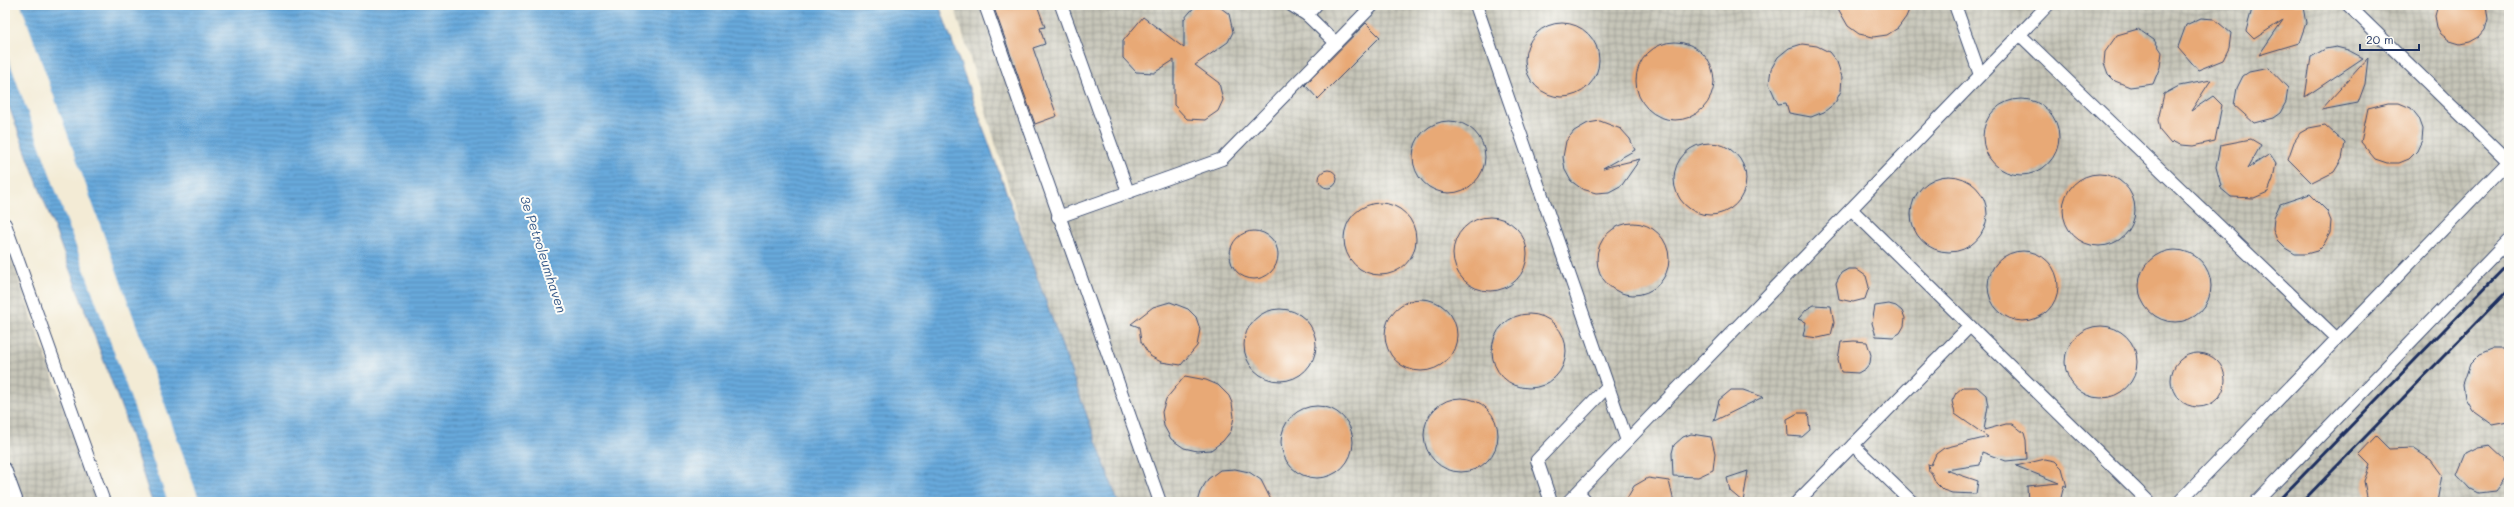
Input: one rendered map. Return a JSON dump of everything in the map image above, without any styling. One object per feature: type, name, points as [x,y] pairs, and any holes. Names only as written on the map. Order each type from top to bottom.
[{"type":"lane","points":[[985,5],[1058,217],[1160,502]]},
{"type":"lane","points":[[1061,5],[1128,192]]},
{"type":"lane","points":[[1291,5],[1307,15],[1336,43]]},
{"type":"lane","points":[[1307,15],[1316,5]]},
{"type":"lane","points":[[1058,217],[1222,159],[1373,5]]},
{"type":"lane","points":[[1476,5],[1627,441]]},
{"type":"lane","points":[[1955,5],[1980,76]]},
{"type":"lane","points":[[1568,502],[2048,5]]},
{"type":"lane","points":[[2179,502],[2509,161],[2348,5]]},
{"type":"lane","points":[[2019,34],[2337,339]]},
{"type":"lane","points":[[1851,209],[2150,502]]},
{"type":"lane","points":[[5,224],[104,502]]},
{"type":"lane","points":[[2256,502],[2509,240]]},
{"type":"lane","points":[[1797,502],[1970,326]]},
{"type":"lane","points":[[1551,502],[1537,460],[1608,386]]},
{"type":"lane","points":[[1854,445],[1912,502]]},
{"type":"lane","points":[[5,469],[17,502]]},
{"type":"lane","points":[[1578,492],[1587,502]]},
{"type":"shaded area","points":[[954,5],[2509,5],[2509,502],[1118,502],[1036,278]]},
{"type":"shaded area","points":[[5,240],[97,502],[5,502]]},
{"type":"water","name":"3e Petroleumhaven","points":[[5,5],[939,5],[1118,502],[152,502],[123,412],[5,96]]},
{"type":"pier","points":[[5,5],[21,5],[200,502],[168,502],[5,49]]},
{"type":"building","points":[[993,5],[1037,5],[1045,27],[1040,28],[1045,44],[1033,48],[1057,116],[1035,124]]},
{"type":"building","points":[[1196,5],[1217,5],[1229,14],[1233,32],[1228,42],[1195,65],[1219,83],[1223,100],[1218,111],[1205,120],[1187,119],[1174,105],[1174,60],[1154,73],[1136,72],[1123,58],[1123,41],[1143,17],[1184,48],[1184,19]]},
{"type":"building","points":[[1836,5],[1911,5],[1906,17],[1898,28],[1887,35],[1873,37],[1859,34],[1848,26]]},
{"type":"building","points":[[2253,5],[2305,5],[2303,7],[2306,23],[2299,43],[2259,55],[2283,20],[2254,39],[2246,31]]},
{"type":"building","points":[[2438,5],[2486,5],[2488,19],[2485,30],[2479,37],[2470,42],[2460,44],[2450,41],[2441,34],[2437,27],[2435,16]]},
{"type":"building","points":[[2201,18],[2214,19],[2231,33],[2229,48],[2223,60],[2198,70],[2178,47],[2186,25]]},
{"type":"building","points":[[1366,23],[1380,37],[1318,99],[1305,85]]},
{"type":"building","points":[[1555,23],[1569,23],[1583,29],[1593,39],[1599,53],[1599,67],[1593,81],[1583,91],[1569,97],[1555,97],[1541,91],[1531,81],[1525,67],[1525,53],[1531,39],[1541,29]]},
{"type":"building","points":[[2138,29],[2154,40],[2162,52],[2160,67],[2153,84],[2130,87],[2115,81],[2108,74],[2104,63],[2105,52],[2117,35]]},
{"type":"building","points":[[1675,42],[1690,45],[1703,53],[1711,66],[1714,81],[1711,96],[1703,109],[1690,117],[1675,120],[1660,117],[1647,109],[1639,96],[1636,81],[1639,66],[1647,53],[1660,45]]},
{"type":"building","points":[[1802,44],[1817,46],[1829,52],[1837,62],[1842,77],[1841,91],[1835,103],[1824,112],[1811,117],[1789,113],[1786,103],[1778,104],[1769,84],[1771,69],[1778,57],[1789,48]]},
{"type":"building","points":[[2336,47],[2348,50],[2363,58],[2305,97],[2311,57],[2325,49]]},
{"type":"building","points":[[2368,58],[2365,84],[2358,103],[2321,110]]},
{"type":"building","points":[[2269,68],[2288,88],[2286,102],[2280,113],[2273,118],[2254,123],[2234,105],[2237,88],[2243,76],[2249,72]]},
{"type":"building","points":[[2211,80],[2191,111],[2213,96],[2222,105],[2215,141],[2193,146],[2181,145],[2173,142],[2171,144],[2160,131],[2158,120],[2164,94],[2179,86]]},
{"type":"building","points":[[2021,99],[2035,102],[2048,110],[2056,123],[2059,137],[2056,151],[2048,164],[2035,172],[2021,175],[2007,172],[1994,164],[1986,151],[1983,137],[1986,123],[1994,110],[2007,102]]},
{"type":"building","points":[[2388,103],[2399,103],[2411,108],[2419,118],[2423,129],[2422,140],[2417,151],[2409,159],[2399,163],[2387,163],[2375,159],[2361,142],[2368,108]]},
{"type":"building","points":[[1449,121],[1469,127],[1479,137],[1485,157],[1479,177],[1469,187],[1449,193],[1429,187],[1419,177],[1413,157],[1419,137],[1429,127]]},
{"type":"building","points":[[1600,121],[1621,129],[1630,139],[1635,150],[1603,168],[1640,159],[1622,185],[1609,192],[1596,193],[1582,189],[1571,181],[1565,170],[1563,157],[1566,141],[1574,131],[1588,123]]},
{"type":"building","points":[[2325,125],[2345,143],[2342,159],[2334,172],[2312,183],[2288,159],[2294,142],[2300,133],[2309,128]]},
{"type":"building","points":[[2251,139],[2261,145],[2248,168],[2270,154],[2276,163],[2273,179],[2268,192],[2254,198],[2231,197],[2219,187],[2221,186],[2216,167],[2220,145]]},
{"type":"building","points":[[1710,143],[1724,146],[1736,153],[1743,165],[1746,179],[1743,193],[1736,205],[1724,212],[1710,215],[1696,212],[1684,205],[1677,193],[1674,179],[1677,165],[1684,153],[1696,146]]},
{"type":"building","points":[[1328,170],[1335,172],[1337,179],[1335,186],[1328,188],[1321,186],[1319,179],[1321,172]]},
{"type":"building","points":[[2099,174],[2119,180],[2129,190],[2135,210],[2129,230],[2119,240],[2099,246],[2079,240],[2069,230],[2063,210],[2069,190],[2079,180]]},
{"type":"building","points":[[1949,176],[1963,179],[1976,187],[1984,200],[1987,214],[1984,228],[1976,241],[1963,249],[1949,252],[1935,249],[1922,241],[1914,228],[1911,214],[1914,200],[1922,187],[1935,179]]},
{"type":"building","points":[[2310,194],[2327,211],[2331,221],[2330,233],[2324,244],[2317,251],[2306,254],[2295,254],[2285,248],[2277,240],[2273,229],[2274,217],[2280,204]]},
{"type":"building","points":[[1373,203],[1387,203],[1406,213],[1416,232],[1416,246],[1406,265],[1387,275],[1373,275],[1354,265],[1344,246],[1344,232],[1354,213]]},
{"type":"building","points":[[1483,217],[1497,217],[1504,219],[1517,227],[1525,240],[1527,254],[1525,268],[1517,281],[1504,289],[1497,291],[1483,291],[1476,289],[1463,281],[1455,268],[1453,261],[1453,247],[1455,240],[1463,227],[1476,219]]},
{"type":"building","points":[[1633,223],[1647,226],[1659,233],[1666,245],[1669,259],[1666,273],[1659,285],[1647,292],[1633,295],[1619,292],[1607,285],[1600,273],[1597,259],[1600,245],[1607,233],[1619,226]]},
{"type":"building","points":[[1254,231],[1263,233],[1271,238],[1276,246],[1278,255],[1276,264],[1271,272],[1263,277],[1254,279],[1245,277],[1237,272],[1232,264],[1230,255],[1232,246],[1237,238],[1245,233]]},
{"type":"building","points":[[2168,250],[2182,250],[2189,252],[2201,260],[2209,272],[2211,286],[2209,300],[2201,312],[2189,320],[2182,322],[2168,322],[2161,320],[2149,312],[2141,300],[2139,293],[2139,279],[2141,272],[2149,260],[2161,252]]},
{"type":"building","points":[[2023,251],[2036,254],[2048,261],[2055,273],[2058,286],[2055,299],[2048,311],[2036,318],[2023,321],[2010,318],[1998,311],[1991,299],[1988,286],[1991,273],[1998,261],[2010,254]]},
{"type":"building","points":[[1848,269],[1856,269],[1866,276],[1869,287],[1865,299],[1853,302],[1839,299],[1836,283],[1841,273]]},
{"type":"building","points":[[1414,299],[1428,299],[1435,301],[1447,309],[1455,321],[1457,335],[1455,349],[1447,361],[1435,369],[1428,371],[1414,371],[1407,369],[1395,361],[1387,349],[1385,342],[1385,328],[1387,321],[1395,309],[1407,301]]},
{"type":"building","points":[[1170,302],[1188,309],[1196,317],[1200,329],[1197,346],[1181,365],[1161,362],[1150,356],[1141,342],[1139,327],[1131,324],[1153,307]]},
{"type":"building","points":[[1889,304],[1896,306],[1902,311],[1905,318],[1904,326],[1900,333],[1893,337],[1876,336],[1872,323],[1875,306]]},
{"type":"building","points":[[1814,305],[1831,306],[1834,323],[1831,335],[1818,338],[1803,336],[1806,322],[1798,319],[1807,309]]},
{"type":"building","points":[[1273,309],[1287,309],[1294,311],[1306,319],[1314,331],[1316,345],[1314,359],[1306,371],[1294,379],[1287,381],[1273,381],[1266,379],[1254,371],[1246,359],[1244,352],[1244,338],[1246,331],[1254,319],[1266,311]]},
{"type":"building","points":[[1529,314],[1543,317],[1555,325],[1563,337],[1566,351],[1563,365],[1555,377],[1543,385],[1529,388],[1515,385],[1503,377],[1495,365],[1492,351],[1495,337],[1503,325],[1515,317]]},
{"type":"building","points":[[2101,326],[2121,332],[2131,342],[2137,362],[2131,382],[2121,392],[2101,398],[2081,392],[2071,382],[2065,362],[2071,342],[2081,332]]},
{"type":"building","points":[[1841,342],[1867,342],[1871,355],[1870,363],[1865,369],[1858,373],[1841,372],[1838,359]]},
{"type":"building","points":[[2493,349],[2509,349],[2509,422],[2493,425],[2472,410],[2465,398],[2463,384],[2470,364],[2480,354]]},
{"type":"building","points":[[2193,353],[2203,353],[2213,357],[2221,365],[2225,375],[2225,385],[2221,395],[2213,403],[2203,407],[2193,407],[2183,403],[2175,395],[2171,385],[2171,375],[2175,365],[2183,357]]},
{"type":"building","points":[[1185,376],[1206,380],[1218,385],[1229,396],[1232,403],[1234,417],[1231,431],[1223,441],[1211,450],[1197,451],[1184,448],[1171,439],[1164,426],[1162,412],[1166,399]]},
{"type":"building","points":[[1963,387],[1977,387],[1986,395],[1988,406],[1984,430],[2006,424],[2013,424],[2024,433],[2026,440],[2027,459],[2006,461],[1982,452],[1980,465],[1946,470],[1978,481],[1976,494],[1952,493],[1943,490],[1936,483],[1931,472],[1929,472],[1928,464],[1931,465],[1936,454],[1944,448],[1988,437],[1955,414],[1952,401],[1956,393]]},
{"type":"building","points":[[1731,390],[1743,390],[1763,397],[1714,421],[1719,400]]},
{"type":"building","points":[[1461,398],[1482,404],[1492,414],[1498,435],[1492,456],[1482,466],[1461,472],[1440,466],[1430,456],[1424,435],[1430,414],[1440,404]]},
{"type":"building","points":[[1310,406],[1324,406],[1331,408],[1343,416],[1351,428],[1353,442],[1351,456],[1343,468],[1331,476],[1324,478],[1310,478],[1303,476],[1291,468],[1283,456],[1281,449],[1281,435],[1283,428],[1291,416],[1303,408]]},
{"type":"building","points":[[1798,413],[1808,413],[1810,430],[1802,437],[1788,436],[1787,419]]},
{"type":"building","points":[[1691,434],[1711,437],[1715,453],[1713,470],[1698,477],[1673,476],[1672,453],[1674,445],[1683,437]]},
{"type":"building","points":[[2376,436],[2389,449],[2413,448],[2431,460],[2442,475],[2437,502],[2368,502],[2364,481],[2370,465],[2359,454]]},
{"type":"building","points":[[2490,445],[2505,459],[2507,477],[2496,491],[2478,493],[2470,489],[2457,475],[2466,453],[2478,447]]},
{"type":"building","points":[[2045,459],[2055,461],[2062,468],[2067,487],[2064,485],[2060,502],[2028,502],[2027,486],[2059,483],[2016,466]]},
{"type":"building","points":[[1235,469],[1249,472],[1261,480],[1272,502],[1197,502],[1200,492],[1208,479],[1220,470]]},
{"type":"building","points":[[1748,471],[1743,502],[1730,491],[1727,478]]},
{"type":"building","points":[[1648,478],[1669,481],[1674,502],[1625,502],[1634,486]]},
{"type":"railway","points":[[2277,502],[2509,263]]},
{"type":"railway","points":[[2302,502],[2509,289]]}]
